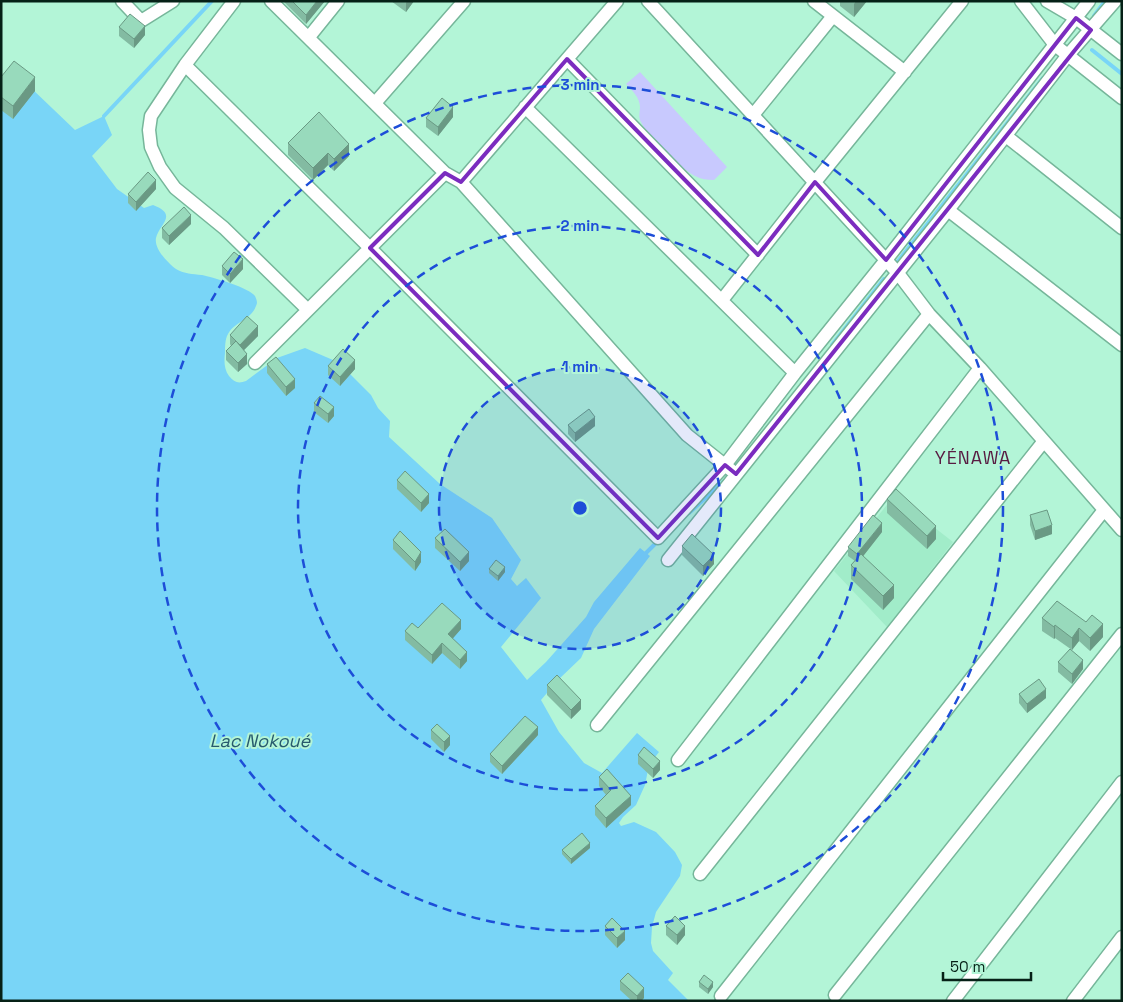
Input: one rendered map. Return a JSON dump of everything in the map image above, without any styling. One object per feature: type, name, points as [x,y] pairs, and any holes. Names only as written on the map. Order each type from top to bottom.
[{"type":"street","points":[[122,1],[141,21],[173,1]]},
{"type":"street","points":[[234,1],[185,65],[151,116],[149,130],[151,147],[160,167],[175,188],[224,228],[308,310]]},
{"type":"street","points":[[271,1],[446,173],[461,182],[687,435],[736,474]]},
{"type":"street","points":[[308,37],[338,1]]},
{"type":"street","points":[[375,102],[464,1]]},
{"type":"street","points":[[461,182],[616,1]]},
{"type":"street","points":[[648,1],[898,272],[929,314],[980,368],[1122,530]]},
{"type":"street","points":[[814,1],[904,72]]},
{"type":"street","points":[[722,300],[962,1]]},
{"type":"street","points":[[1021,1],[1055,45],[1122,98]]},
{"type":"street","points":[[1047,1],[1076,18],[1122,54]]},
{"type":"street","points":[[185,65],[658,538],[725,465],[795,373],[1089,1]]},
{"type":"street","points":[[668,560],[948,210],[1068,55],[1114,1]]},
{"type":"street","points":[[753,115],[833,16]]},
{"type":"street","points":[[567,59],[758,255]]},
{"type":"street","points":[[525,107],[795,373]]},
{"type":"street","points":[[1006,136],[1122,228]]},
{"type":"street","points":[[255,362],[446,173]]},
{"type":"street","points":[[948,210],[1122,345]]},
{"type":"street","points":[[597,725],[929,314]]},
{"type":"street","points":[[678,760],[980,368]]},
{"type":"street","points":[[700,874],[1044,441]]},
{"type":"street","points":[[721,996],[1104,510]]},
{"type":"street","points":[[835,995],[1122,634]]},
{"type":"street","points":[[953,1001],[1122,782]]},
{"type":"street","points":[[1073,1001],[1122,937]]},
{"type":"highlighted area","points":[[1076,18],[1091,30],[736,474],[725,465],[658,538],[370,248],[445,173],[461,182],[567,59],[758,255],[815,182],[886,260]]},
{"type":"shaded area","points":[[640,72],[727,167],[714,180],[706,180],[688,172],[665,152],[645,129],[640,118],[639,100],[626,84]]},
{"type":"shaded area","points":[[894,496],[953,542],[887,627],[834,571]]},
{"type":"water","name":"Lac Nokoué","points":[[30,87],[75,130],[104,116],[112,135],[92,156],[117,189],[144,208],[153,205],[165,212],[165,220],[158,233],[156,242],[159,251],[169,263],[182,272],[222,280],[239,286],[255,296],[257,303],[255,309],[248,317],[231,329],[226,338],[225,365],[227,373],[234,381],[246,381],[277,358],[305,348],[333,360],[371,395],[378,408],[390,421],[389,437],[440,484],[492,518],[521,560],[511,579],[517,586],[526,578],[541,598],[501,647],[527,680],[546,662],[586,617],[594,602],[640,548],[650,556],[594,629],[581,658],[541,700],[559,732],[584,763],[602,773],[637,733],[659,752],[649,765],[645,785],[636,805],[619,823],[621,826],[634,822],[656,832],[675,852],[682,865],[680,876],[656,912],[652,927],[651,943],[653,951],[673,973],[668,980],[689,1001],[1,1001],[1,108]]},
{"type":"building","points":[[292,1],[317,1],[306,15]]},
{"type":"building","points":[[130,14],[145,26],[134,39],[119,27]]},
{"type":"building","points":[[14,61],[35,77],[13,106],[1,97],[1,77]]},
{"type":"building","points":[[442,98],[453,107],[438,127],[426,118]]},
{"type":"building","points":[[319,112],[349,144],[334,159],[328,153],[313,168],[288,143]]},
{"type":"building","points":[[148,172],[156,180],[136,202],[128,194]]},
{"type":"building","points":[[184,207],[191,215],[169,236],[162,228]]},
{"type":"building","points":[[234,252],[243,259],[230,274],[222,266]]},
{"type":"building","points":[[247,316],[258,326],[240,345],[230,335]]},
{"type":"building","points":[[236,341],[247,354],[238,363],[226,351]]},
{"type":"building","points":[[343,349],[355,360],[340,377],[328,366]]},
{"type":"building","points":[[276,357],[295,379],[286,387],[267,364]]},
{"type":"building","points":[[320,396],[334,407],[328,414],[314,403]]},
{"type":"building","points":[[589,409],[595,417],[575,433],[568,425]]},
{"type":"building","points":[[405,471],[429,494],[421,503],[397,480]]},
{"type":"building","points":[[896,489],[936,526],[927,536],[887,499]]},
{"type":"building","points":[[1047,510],[1052,525],[1035,531],[1030,515]]},
{"type":"building","points":[[873,515],[882,523],[857,554],[848,547]]},
{"type":"building","points":[[445,529],[469,552],[460,562],[435,538]]},
{"type":"building","points":[[400,531],[421,552],[415,562],[393,540]]},
{"type":"building","points":[[692,534],[714,555],[703,566],[682,546]]},
{"type":"building","points":[[861,554],[894,585],[883,596],[851,565]]},
{"type":"building","points":[[496,560],[505,567],[498,576],[489,569]]},
{"type":"building","points":[[1057,601],[1086,622],[1092,615],[1103,624],[1090,638],[1079,628],[1072,638],[1042,618]]},
{"type":"building","points":[[442,603],[461,620],[448,634],[467,652],[460,660],[442,643],[432,655],[405,631],[412,623],[418,628]]},
{"type":"building","points":[[1070,649],[1083,660],[1072,674],[1058,662]]},
{"type":"building","points":[[557,675],[581,700],[571,710],[547,685]]},
{"type":"building","points":[[1039,679],[1046,689],[1027,704],[1019,694]]},
{"type":"building","points":[[525,716],[538,727],[502,766],[490,754]]},
{"type":"building","points":[[437,724],[450,736],[444,742],[431,730]]},
{"type":"building","points":[[644,747],[660,761],[653,769],[638,755]]},
{"type":"building","points":[[607,769],[631,796],[606,818],[595,806],[611,790],[599,777]]},
{"type":"building","points":[[582,833],[590,843],[571,859],[562,850]]},
{"type":"building","points":[[675,916],[685,926],[677,935],[666,926]]},
{"type":"building","points":[[612,918],[625,931],[617,938],[605,926]]},
{"type":"building","points":[[628,973],[644,988],[637,996],[620,981]]},
{"type":"building","points":[[704,975],[713,982],[708,989],[699,982]]},
{"type":"waterway","points":[[104,116],[212,1]]},
{"type":"waterway","points":[[1094,16],[1105,1]]},
{"type":"waterway","points":[[1092,50],[1122,74]]},
{"type":"waterway","points":[[895,265],[1043,78]]},
{"type":"waterway","points":[[832,345],[884,279]]},
{"type":"waterway","points":[[689,513],[724,481]]},
{"type":"waterway","points":[[643,556],[658,541]]},
{"type":"district","name":"YÉNAWA","points":[[973,458]]}]
